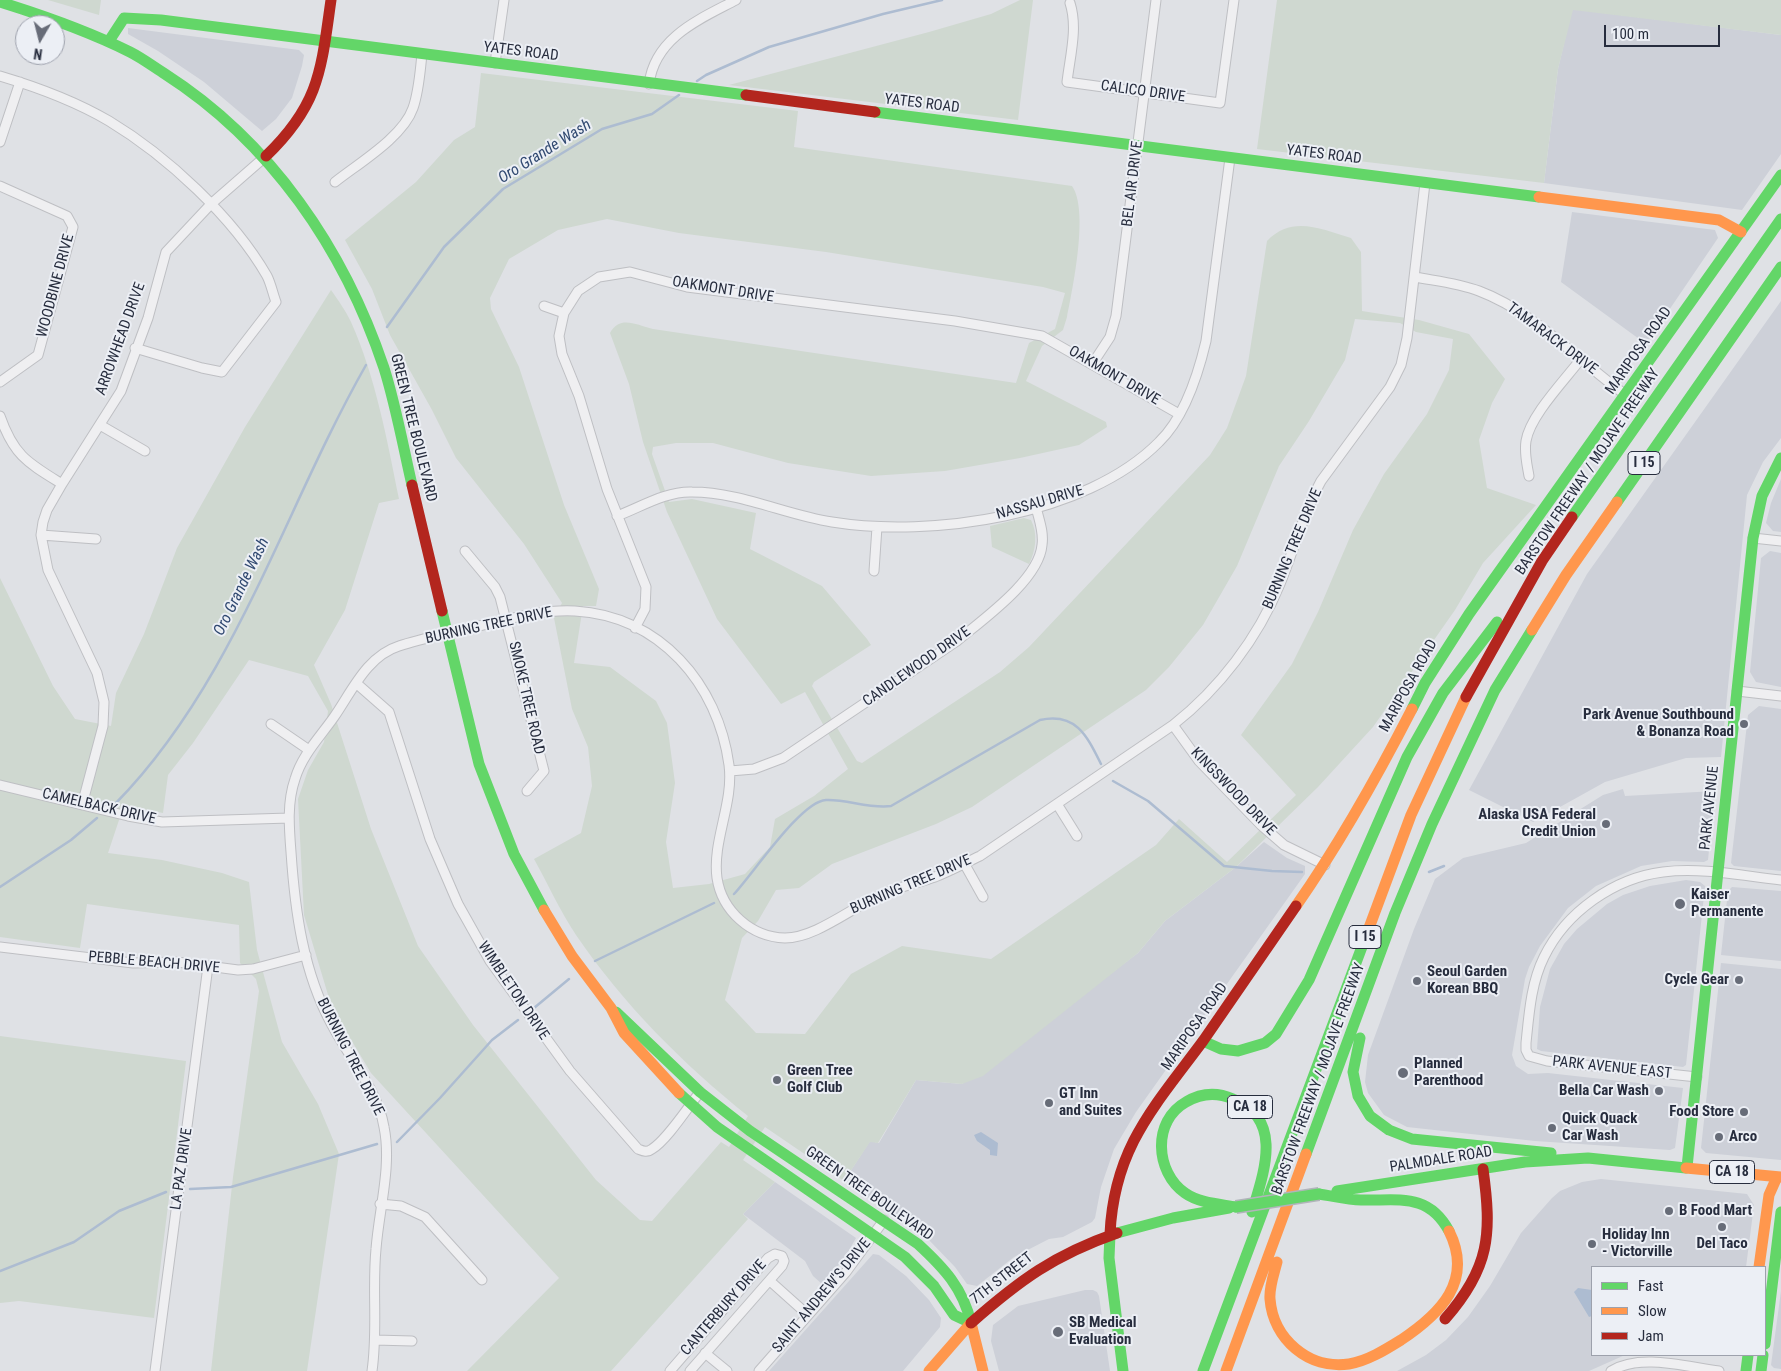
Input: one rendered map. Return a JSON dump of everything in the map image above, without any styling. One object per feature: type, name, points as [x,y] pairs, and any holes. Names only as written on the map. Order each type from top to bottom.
[{"type":"main road","name":"ARROWHEAD DRIVE","points":[[266,156],[294,127],[311,98],[318,78],[331,0]]},
{"type":"main road","name":"GREEN TREE BOULEVARD","points":[[0,2],[48,16],[109,41],[158,68],[203,100],[266,156],[316,222],[349,278],[373,334],[384,369],[479,764],[514,854],[534,894],[572,956],[611,1008],[624,1033],[690,1105],[717,1127],[874,1235],[918,1269],[934,1286],[954,1315],[971,1323]]},
{"type":"main road","name":"YATES ROAD","points":[[109,41],[120,21],[124,18],[136,17],[1719,220],[1741,232]]},
{"type":"main road","name":"MARIPOSA ROAD","points":[[1123,1371],[1109,1258],[1116,1183],[1124,1158],[1148,1118],[1325,865],[1378,775],[1425,683],[1469,614],[1626,396],[1781,175]]},
{"type":"main road","name":"BARSTOW FREEWAY / MOJAVE FREEWAY","points":[[1203,1371],[1411,815],[1474,680],[1542,561],[1781,219]]},
{"type":"main road","name":"BARSTOW FREEWAY / MOJAVE FREEWAY","points":[[1226,1371],[1395,913],[1432,824],[1495,690],[1566,575],[1781,268]]},
{"type":"main road","name":"PARK AVENUE","points":[[1688,1167],[1753,538],[1765,482],[1781,458]]},
{"type":"main road","points":[[1203,1041],[1221,1049],[1238,1051],[1264,1043],[1276,1034],[1309,980],[1411,749],[1443,693],[1542,561]]},
{"type":"main road","points":[[1395,913],[1353,1071],[1357,1094],[1372,1120],[1397,1135],[1412,1138],[1514,1148],[1588,1158]]},
{"type":"main road","name":"GREEN TREE BOULEVARD","points":[[611,1008],[700,1092],[750,1131],[918,1244],[940,1265],[966,1301],[971,1323]]},
{"type":"main road","name":"CA 18","points":[[1219,1327],[1266,1162],[1267,1148],[1264,1131],[1258,1118],[1249,1106],[1224,1094],[1209,1094],[1192,1098],[1180,1104],[1165,1123],[1160,1149],[1166,1171],[1182,1191],[1192,1197],[1236,1207]]},
{"type":"main road","points":[[1306,1158],[1271,1284],[1271,1310],[1284,1338],[1301,1354],[1323,1363],[1348,1363],[1389,1347],[1420,1327],[1442,1308],[1457,1280],[1458,1251],[1451,1234],[1441,1219],[1418,1202],[1406,1200],[1358,1200],[1319,1194]]},
{"type":"main road","name":"PALMDALE ROAD","points":[[1110,1234],[1167,1219],[1236,1207],[1542,1161],[1588,1158],[1779,1177]]},
{"type":"main road","points":[[1360,1371],[1401,1352],[1425,1337],[1449,1315],[1472,1286],[1485,1254],[1489,1224],[1483,1169]]},
{"type":"main road","points":[[1779,1177],[1781,1190]]},
{"type":"main road","points":[[1759,1266],[1769,1195],[1779,1177]]},
{"type":"main road","points":[[1766,1336],[1781,1212]]},
{"type":"main road","name":"7TH STREET","points":[[929,1371],[971,1323],[1017,1283],[1058,1257],[1110,1234]]},
{"type":"main road","points":[[971,1323],[983,1371]]},
{"type":"main road","points":[[1746,1371],[1748,1356]]},
{"type":"main road","points":[[1761,1371],[1763,1356]]},
{"type":"street","points":[[494,63],[504,0]]},
{"type":"street","points":[[649,84],[650,73],[663,47],[685,27],[736,0]]},
{"type":"street","name":"BEL AIR DRIVE","points":[[1093,363],[1110,337],[1116,316],[1156,0]]},
{"type":"street","name":"CALICO DRIVE","points":[[1070,3],[1074,15],[1074,30],[1067,82],[1220,103],[1234,0]]},
{"type":"street","points":[[335,182],[386,142],[409,118],[416,98],[422,54]]},
{"type":"street","points":[[0,76],[70,102],[108,120],[169,164],[211,204],[242,240],[268,278],[276,302],[222,372],[135,348]]},
{"type":"street","points":[[0,142],[20,82]]},
{"type":"street","name":"ARROWHEAD DRIVE","points":[[82,805],[103,726],[104,702],[97,674],[48,570],[41,535],[47,510],[121,391],[135,348],[148,318],[166,252],[211,204],[266,156]]},
{"type":"street","name":"NASSAU DRIVE","points":[[618,516],[664,497],[691,492],[724,496],[832,522],[877,526],[928,527],[975,521],[1036,507],[1095,488],[1132,466],[1161,441],[1179,414],[1195,382],[1206,341],[1230,158]]},
{"type":"street","name":"BURNING TREE DRIVE","points":[[372,1371],[375,1340],[375,1252],[386,1146],[382,1117],[378,1105],[324,1009],[306,955],[295,910],[289,818],[294,781],[309,750],[376,658],[385,652],[447,634],[507,619],[547,612],[576,611],[612,618],[635,628],[672,651],[698,679],[714,707],[720,722],[730,771],[716,866],[717,880],[728,907],[739,920],[759,933],[785,938],[802,936],[877,896],[935,877],[980,856],[1173,726],[1200,704],[1252,638],[1280,584],[1312,497],[1321,481],[1396,377],[1404,352],[1425,183]]},
{"type":"street","name":"WOODBINE DRIVE","points":[[0,186],[66,216],[72,227],[38,355],[0,382]]},
{"type":"street","name":"OAKMONT DRIVE","points":[[635,628],[645,608],[646,587],[597,460],[579,396],[562,354],[559,336],[564,313],[578,291],[599,277],[630,272],[687,287],[955,322],[1042,336],[1093,363],[1179,414]]},
{"type":"street","name":"TAMARACK DRIVE","points":[[1414,277],[1470,289],[1504,302],[1531,320],[1626,396]]},
{"type":"street","points":[[544,306],[564,313]]},
{"type":"street","points":[[1529,476],[1525,452],[1526,440],[1532,424],[1580,360]]},
{"type":"street","points":[[0,416],[15,451],[27,462],[62,484]]},
{"type":"street","points":[[100,425],[144,451]]},
{"type":"street","name":"CANDLEWOOD DRIVE","points":[[730,771],[754,769],[783,758],[968,632],[1016,589],[1036,567],[1043,537],[1036,507]]},
{"type":"street","points":[[874,571],[877,526]]},
{"type":"street","points":[[41,535],[96,539]]},
{"type":"street","points":[[1753,538],[1781,542]]},
{"type":"street","name":"SMOKE TREE ROAD","points":[[465,551],[495,587],[507,619],[544,771],[527,791]]},
{"type":"street","name":"WIMBLETON DRIVE","points":[[356,683],[385,706],[392,719],[430,839],[467,920],[490,961],[570,1071],[638,1149],[644,1152],[651,1150],[660,1143],[700,1092]]},
{"type":"street","points":[[1737,690],[1781,696]]},
{"type":"street","points":[[271,724],[309,750]]},
{"type":"street","name":"KINGSWOOD DRIVE","points":[[1173,726],[1199,761],[1261,825],[1284,845],[1325,865]]},
{"type":"street","name":"CAMELBACK DRIVE","points":[[0,785],[128,816],[162,822],[289,818]]},
{"type":"street","points":[[1057,804],[1077,836]]},
{"type":"street","points":[[964,863],[983,897]]},
{"type":"street","name":"PARK AVENUE EAST","points":[[1697,1077],[1547,1061],[1529,1056],[1526,1050],[1526,1043],[1536,977],[1543,958],[1553,941],[1576,913],[1598,896],[1622,883],[1647,875],[1690,871],[1718,874]]},
{"type":"street","points":[[1718,874],[1781,880]]},
{"type":"street","name":"PEBBLE BEACH DRIVE","points":[[0,947],[133,963],[177,962],[253,969],[306,955]]},
{"type":"street","name":"LA PAZ DRIVE","points":[[155,1371],[208,966]]},
{"type":"street","points":[[380,1204],[401,1206],[425,1217],[482,1280]]},
{"type":"street","name":"SAINT ANDREW'S DRIVE","points":[[759,1371],[846,1272],[884,1220]]},
{"type":"street","name":"CANTERBURY DRIVE","points":[[670,1371],[768,1258],[775,1254],[782,1256],[783,1264],[770,1282],[690,1371]]},
{"type":"street","name":"CANTERBURY DRIVE","points":[[770,1282],[808,1315]]},
{"type":"street","points":[[375,1340],[412,1341]]},
{"type":"street","name":"CANTERBURY DRIVE","points":[[705,1353],[727,1371]]},
{"type":"street","points":[[1610,1371],[1631,1364],[1648,1362],[1719,1371]]},
{"type":"shaded area","points":[[48,0],[101,0],[99,15]]},
{"type":"shaded area","points":[[1020,0],[1033,0],[1018,120],[729,85],[991,14]]},
{"type":"shaded area","points":[[1277,0],[1781,0],[1781,35],[1573,10],[1558,69],[1544,183],[1257,149]]},
{"type":"shaded area","points":[[1572,9],[1781,35],[1781,154],[1742,210],[1544,183],[1558,69]]},
{"type":"shaded area","points":[[128,28],[299,50],[304,55],[292,98],[276,119],[262,131],[204,82],[158,51],[128,34]]},
{"type":"shaded area","points":[[481,73],[798,111],[794,147],[1072,186],[1077,197],[1079,230],[1076,269],[1067,317],[1063,330],[1042,346],[1026,381],[1106,422],[1107,427],[1079,445],[1020,458],[945,471],[871,476],[788,463],[713,443],[676,443],[653,447],[652,454],[669,502],[692,499],[756,513],[750,549],[822,586],[871,645],[814,682],[812,686],[857,761],[862,763],[1000,672],[1029,647],[1210,455],[1227,428],[1246,376],[1267,241],[1286,228],[1307,226],[1351,238],[1361,252],[1362,311],[1419,320],[1469,334],[1505,379],[1492,403],[1479,440],[1487,488],[1536,505],[1483,563],[1455,610],[1373,727],[1318,787],[1236,867],[1165,921],[1138,953],[983,1076],[962,1084],[916,1080],[878,1143],[870,1142],[844,1181],[765,1127],[743,1160],[775,1182],[743,1214],[748,1219],[611,1371],[467,1371],[559,1278],[371,1073],[332,1008],[304,915],[298,799],[308,770],[324,742],[328,711],[308,676],[249,660],[193,743],[168,775],[163,813],[124,805],[108,853],[162,860],[222,873],[249,882],[257,950],[282,1042],[318,1104],[339,1154],[307,1371],[211,1371],[233,1177],[259,991],[256,979],[240,963],[239,925],[87,904],[80,948],[0,937],[0,578],[53,686],[75,719],[111,726],[116,693],[144,634],[177,548],[245,427],[331,290],[351,322],[360,343],[380,409],[399,499],[379,503],[345,610],[314,665],[331,704],[371,829],[418,946],[473,1025],[596,1180],[640,1220],[652,1221],[721,1142],[729,1147],[748,1116],[677,1054],[614,985],[570,926],[534,859],[581,833],[592,786],[588,747],[572,709],[554,618],[562,603],[524,544],[456,458],[432,410],[390,335],[372,289],[345,240],[416,182],[454,140],[475,127]],"holes":[[[607,219],[679,233],[826,252],[1043,287],[1065,293],[1055,329],[1029,343],[1016,383],[653,329],[629,323],[619,324],[610,333],[629,384],[643,442],[667,512],[717,619],[781,704],[805,692],[848,769],[814,796],[775,819],[770,847],[745,874],[709,884],[673,888],[666,842],[675,783],[667,723],[656,701],[610,667],[574,663],[583,606],[596,606],[599,589],[564,505],[519,367],[491,309],[490,298],[509,259],[558,230]],[[1355,319],[1400,323],[1416,332],[1453,339],[1449,370],[1427,414],[1384,474],[1353,530],[1318,612],[1292,664],[1241,735],[1296,795],[1227,862],[1179,819],[1156,845],[991,959],[902,946],[851,974],[805,1034],[756,1033],[725,1000],[742,938],[758,921],[776,890],[799,888],[832,864],[936,824],[972,807],[1146,690],[1169,667],[1203,625],[1237,566],[1279,466],[1309,421],[1345,360]]]},
{"type":"shaded area","points":[[1572,212],[1715,230],[1718,238],[1646,344],[1561,282]]},
{"type":"shaded area","points":[[1781,301],[1781,438],[1763,462],[1747,495],[1721,757],[1686,758],[1605,782],[1533,822],[1469,790],[1587,574]]},
{"type":"shaded area","points":[[1781,479],[1781,532],[1773,531],[1766,523],[1771,503]]},
{"type":"shaded area","points":[[1024,518],[1031,520],[1035,531],[1035,548],[1029,564],[992,547],[990,526]]},
{"type":"shaded area","points":[[1770,551],[1781,553],[1781,687],[1756,682],[1750,672],[1761,558]]},
{"type":"shaded area","points":[[1759,706],[1781,709],[1781,871],[1734,866],[1731,863],[1748,715]]},
{"type":"shaded area","points":[[1623,789],[1625,796],[1715,791],[1708,860],[1704,862],[1672,861],[1641,866],[1596,886],[1568,908],[1540,946],[1529,967],[1525,979],[1512,1055],[1516,1066],[1528,1074],[1548,1073],[1683,1088],[1675,1148],[1670,1150],[1535,1141],[1407,1127],[1384,1115],[1368,1093],[1365,1082],[1368,1055],[1414,929],[1435,879],[1463,858],[1526,843],[1603,795]]},
{"type":"shaded area","points":[[1264,842],[1287,858],[1305,866],[1305,874],[1136,1112],[1114,1149],[1101,1187],[1095,1218],[1092,1222],[1063,1237],[1049,1239],[1014,1257],[977,1286],[967,1284],[955,1267],[928,1239],[844,1181],[870,1141],[879,1143],[916,1080],[962,1084],[1138,953],[1165,921],[1236,867]]},
{"type":"shaded area","points":[[1686,880],[1700,882],[1705,886],[1686,1065],[1683,1067],[1537,1049],[1540,1007],[1550,969],[1564,944],[1577,929],[1607,904],[1623,895],[1650,886]]},
{"type":"shaded area","points":[[1732,887],[1781,891],[1781,961],[1721,955],[1728,891]]},
{"type":"shaded area","points":[[1721,963],[1781,969],[1781,1160],[1706,1153],[1701,1148]]},
{"type":"shaded area","points":[[0,1036],[186,1061],[154,1318],[19,1301],[0,1303]]},
{"type":"shaded area","points":[[1601,1179],[1747,1194],[1754,1205],[1746,1266],[1591,1266],[1591,1356],[1623,1356],[1589,1371],[1397,1371],[1426,1355],[1446,1340],[1468,1317],[1490,1286],[1521,1233],[1560,1191],[1582,1182]]},
{"type":"shaded area","points":[[775,1182],[856,1238],[844,1259],[822,1284],[813,1276],[805,1261],[743,1214]]},
{"type":"shaded area","points":[[873,1254],[879,1255],[906,1276],[929,1300],[941,1318],[940,1327],[903,1371],[769,1371]]},
{"type":"shaded area","points":[[1085,1290],[1093,1290],[1099,1296],[1110,1371],[999,1371],[991,1341],[993,1325],[1018,1306]]},
{"type":"shaded area","points":[[1781,1291],[1781,1369],[1774,1368],[1771,1365]]},
{"type":"water","points":[[981,1132],[998,1143],[997,1156],[990,1155],[990,1150],[977,1141],[974,1135]]},
{"type":"water","points":[[1578,1288],[1591,1290],[1591,1316],[1589,1317],[1574,1292]]},
{"type":"waterway","name":"Oro Grande Wash","points":[[697,81],[706,75],[769,47],[883,14],[942,0]]},
{"type":"waterway","name":"Oro Grande Wash","points":[[387,327],[444,247],[503,189],[602,129],[652,114],[679,95]]},
{"type":"waterway","name":"Oro Grande Wash","points":[[115,804],[157,756],[193,704],[225,650],[254,594],[336,421],[366,365]]},
{"type":"waterway","points":[[734,894],[791,825],[804,812],[816,804],[826,800],[834,800],[883,807],[891,806],[1040,720],[1052,718],[1063,720],[1079,728],[1091,744],[1101,764]]},
{"type":"waterway","points":[[1113,781],[1148,801],[1224,866],[1302,872]]},
{"type":"waterway","name":"Oro Grande Wash","points":[[0,887],[71,840],[97,818]]},
{"type":"waterway","points":[[1429,872],[1444,866]]},
{"type":"waterway","points":[[595,961],[714,903]]},
{"type":"waterway","points":[[534,1008],[569,979]]},
{"type":"waterway","points":[[397,1142],[492,1040],[518,1020]]},
{"type":"waterway","points":[[190,1189],[231,1187],[377,1144]]},
{"type":"waterway","points":[[0,1271],[74,1242],[119,1211],[166,1192]]},
{"type":"traffic: fast","points":[[0,2],[50,18],[114,44],[139,57],[203,101],[238,132],[270,166],[299,202],[325,241],[348,281],[384,368],[396,411],[412,485]]},
{"type":"traffic: fast","points":[[109,41],[124,18],[161,20],[746,95]]},
{"type":"traffic: fast","points":[[875,112],[1539,197]]},
{"type":"traffic: fast","points":[[1412,709],[1425,683],[1469,614],[1781,175]]},
{"type":"traffic: fast","points":[[1572,517],[1781,219]]},
{"type":"traffic: fast","points":[[1617,502],[1781,267]]},
{"type":"traffic: fast","points":[[1687,1167],[1753,538],[1762,496],[1781,458]]},
{"type":"traffic: fast","points":[[442,611],[479,764],[514,854],[544,910]]},
{"type":"traffic: fast","points":[[1203,1041],[1221,1049],[1238,1051],[1265,1043],[1276,1034],[1309,980],[1407,757],[1443,693],[1497,622]]},
{"type":"traffic: fast","points":[[1306,1154],[1395,913],[1432,824],[1495,690],[1532,630]]},
{"type":"traffic: fast","points":[[1203,1371],[1366,936]]},
{"type":"traffic: fast","points":[[616,1012],[700,1092],[750,1131],[918,1244],[944,1270],[958,1289],[971,1323]]},
{"type":"traffic: fast","points":[[1360,1038],[1353,1072],[1358,1096],[1370,1116],[1389,1130],[1412,1139],[1551,1153]]},
{"type":"traffic: fast","points":[[679,1093],[717,1127],[905,1257],[934,1286],[954,1315],[971,1323]]},
{"type":"traffic: fast","points":[[1236,1207],[1203,1201],[1185,1193],[1175,1184],[1163,1160],[1163,1134],[1167,1121],[1186,1102],[1203,1095],[1215,1094],[1227,1097],[1249,1108],[1259,1119],[1265,1133],[1265,1164],[1252,1212]]},
{"type":"traffic: fast","points":[[1337,1191],[1525,1162],[1588,1158],[1686,1168]]},
{"type":"traffic: fast","points":[[1319,1194],[1345,1199],[1400,1200],[1422,1204],[1432,1210],[1449,1231]]},
{"type":"traffic: fast","points":[[1236,1207],[1319,1194]]},
{"type":"traffic: fast","points":[[1117,1233],[1173,1218],[1229,1208]]},
{"type":"traffic: fast","points":[[1766,1336],[1781,1212]]},
{"type":"traffic: fast","points":[[1110,1234],[1109,1258],[1123,1371]]},
{"type":"traffic: fast","points":[[1746,1371],[1748,1356]]},
{"type":"traffic: fast","points":[[1761,1371],[1763,1356]]},
{"type":"traffic: slow","points":[[1539,197],[1719,220],[1741,232]]},
{"type":"traffic: slow","points":[[1532,630],[1566,575],[1617,502]]},
{"type":"traffic: slow","points":[[1366,936],[1411,815],[1466,697]]},
{"type":"traffic: slow","points":[[1296,906],[1328,858],[1357,809],[1412,709]]},
{"type":"traffic: slow","points":[[544,910],[572,956],[611,1008],[624,1033],[679,1093]]},
{"type":"traffic: slow","points":[[1226,1371],[1306,1154]]},
{"type":"traffic: slow","points":[[1686,1168],[1781,1177]]},
{"type":"traffic: slow","points":[[1759,1266],[1769,1195],[1777,1177]]},
{"type":"traffic: slow","points":[[1277,1262],[1271,1285],[1270,1299],[1278,1327],[1286,1339],[1307,1357],[1320,1362],[1334,1365],[1356,1363],[1401,1340],[1440,1307],[1455,1281],[1458,1265],[1456,1249],[1449,1231]]},
{"type":"traffic: slow","points":[[971,1323],[983,1371]]},
{"type":"traffic: slow","points":[[929,1371],[971,1323]]},
{"type":"traffic: jam","points":[[266,156],[298,120],[308,102],[320,66],[331,0]]},
{"type":"traffic: jam","points":[[746,95],[875,112]]},
{"type":"traffic: jam","points":[[412,485],[442,611]]},
{"type":"traffic: jam","points":[[1466,697],[1542,561],[1572,517]]},
{"type":"traffic: jam","points":[[1203,1041],[1296,906]]},
{"type":"traffic: jam","points":[[1110,1234],[1113,1204],[1119,1177],[1128,1153],[1153,1108],[1203,1041]]},
{"type":"traffic: jam","points":[[1445,1319],[1460,1301],[1471,1283],[1484,1249],[1487,1232],[1487,1213],[1483,1169]]},
{"type":"traffic: jam","points":[[971,1323],[1022,1281],[1039,1270],[1074,1250],[1117,1233]]},
{"type":"place","name":"Park Avenue Southbound & Bonanza Road","points":[[1744,724]]},
{"type":"place","name":"Alaska USA Federal Credit Union","points":[[1606,824]]},
{"type":"place","name":"Kaiser Permanente","points":[[1680,904]]},
{"type":"place","name":"Cycle Gear","points":[[1739,980]]},
{"type":"place","name":"Seoul Garden Korean BBQ","points":[[1417,981]]},
{"type":"place","name":"Planned Parenthood","points":[[1403,1073]]},
{"type":"place","name":"Green Tree Golf Club","points":[[777,1080]]},
{"type":"place","name":"Bella Car Wash","points":[[1659,1091]]},
{"type":"place","name":"GT Inn and Suites","points":[[1049,1103]]},
{"type":"place","name":"Food Store","points":[[1744,1112]]},
{"type":"place","name":"Quick Quack Car Wash","points":[[1552,1128]]},
{"type":"place","name":"Arco","points":[[1719,1137]]},
{"type":"place","name":"B Food Mart","points":[[1669,1211]]},
{"type":"place","name":"Del Taco","points":[[1722,1227]]},
{"type":"place","name":"Holiday Inn - Victorville","points":[[1592,1244]]},
{"type":"place","name":"SB Medical Evaluation","points":[[1058,1332]]}]
